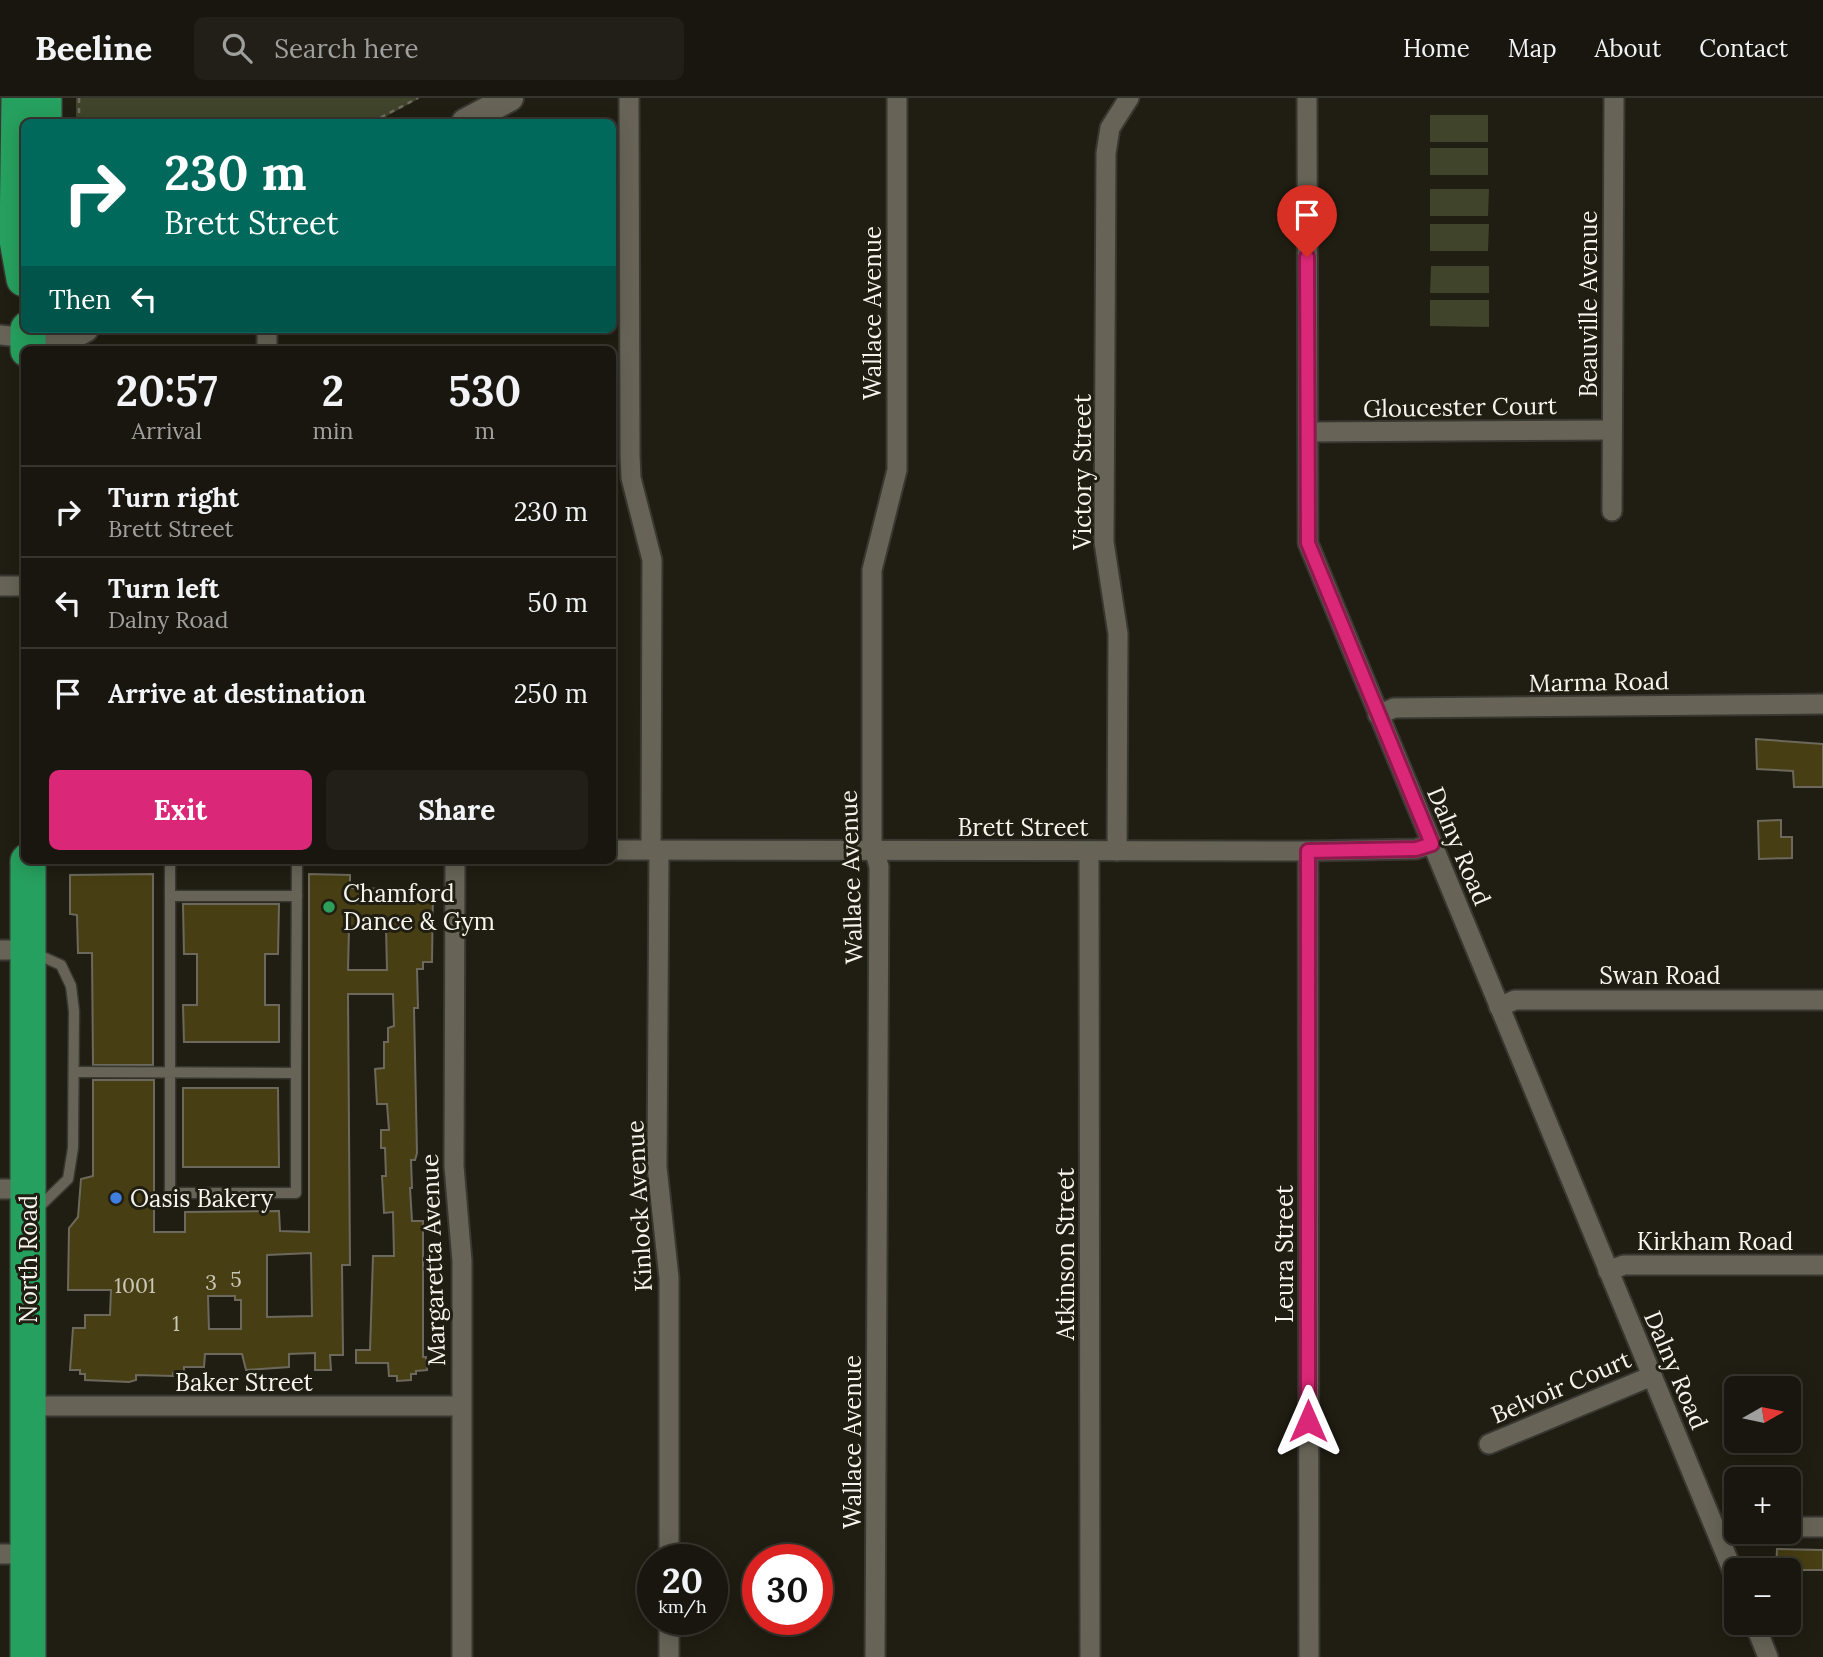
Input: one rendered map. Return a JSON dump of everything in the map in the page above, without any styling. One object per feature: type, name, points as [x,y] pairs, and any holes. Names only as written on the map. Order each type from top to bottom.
[{"type":"highway","points":[[19,98],[17,240],[21,262]]},
{"type":"highway","points":[[44,98],[44,119]]},
{"type":"highway","name":"North Road","points":[[28,864],[14,950],[19,1198],[29,1406],[14,1554],[28,1657]]},
{"type":"street","points":[[471,119],[510,98]]},
{"type":"street","name":"Kinlock Avenue","points":[[629,98],[621,456],[631,478],[652,560],[657,1167],[669,1278],[669,1544]]},
{"type":"street","name":"Wallace Avenue","points":[[875,1657],[879,867],[872,841],[872,570],[897,470],[897,98]]},
{"type":"street","name":"Victory Street","points":[[1117,851],[1118,634],[1104,542],[1106,153],[1110,128],[1129,98]]},
{"type":"street","name":"Dalny Road","points":[[1307,98],[1308,543],[1652,1376],[1724,1524]]},
{"type":"street","name":"Beauville Avenue","points":[[1612,511],[1614,98]]},
{"type":"street","points":[[50,346],[77,333]]},
{"type":"street","points":[[21,338],[39,346]]},
{"type":"street","name":"Gloucester Court","points":[[1308,432],[1612,430]]},
{"type":"street","points":[[0,586],[21,586]]},
{"type":"street","name":"Marma Road","points":[[1378,715],[1394,708],[1823,704]]},
{"type":"street","name":"Brett Street","points":[[616,850],[1308,851],[1416,849],[1432,844]]},
{"type":"street","name":"Atkinson Street","points":[[1089,851],[1090,1657]]},
{"type":"street","name":"Leura Street","points":[[1308,851],[1309,1657]]},
{"type":"street","name":"Margaretta Avenue","points":[[455,864],[454,1166],[462,1261],[462,1657]]},
{"type":"street","name":"Swan Road","points":[[1499,1007],[1515,1000],[1823,1000]]},
{"type":"street","name":"Kirkham Road","points":[[1608,1271],[1624,1265],[1823,1265]]},
{"type":"street","name":"Belvoir Court","points":[[1489,1444],[1652,1376]]},
{"type":"street","name":"Baker Street","points":[[29,1406],[460,1406]]},
{"type":"street","points":[[1801,1527],[1823,1527]]},
{"type":"street","points":[[669,1635],[669,1657]]},
{"type":"street","points":[[1758,1635],[1764,1656]]},
{"type":"lane","points":[[170,864],[170,1194],[296,1193],[297,864]]},
{"type":"lane","points":[[170,895],[297,896]]},
{"type":"lane","points":[[14,950],[61,965],[71,986],[74,1072],[73,1148],[68,1179],[19,1198]]},
{"type":"lane","points":[[74,1072],[296,1073]]},
{"type":"path","points":[[79,98],[79,119]]},
{"type":"path","points":[[378,119],[418,98]]},
{"type":"green space","points":[[76,98],[420,98],[382,119],[76,119]]},
{"type":"green space","points":[[1430,115],[1488,115],[1488,142],[1430,142]]},
{"type":"green space","points":[[1430,148],[1488,148],[1488,175],[1430,175]]},
{"type":"green space","points":[[1430,189],[1489,189],[1488,216],[1430,216]]},
{"type":"green space","points":[[1430,224],[1489,224],[1488,251],[1430,251]]},
{"type":"green space","points":[[1431,266],[1489,266],[1489,293],[1430,293]]},
{"type":"green space","points":[[1430,300],[1489,300],[1489,327],[1430,326]]},
{"type":"building","points":[[1756,739],[1823,744],[1823,787],[1794,787],[1793,771],[1757,769]]},
{"type":"building","points":[[1781,820],[1781,837],[1792,837],[1792,858],[1759,859],[1758,821]]},
{"type":"building","points":[[153,874],[153,1065],[93,1065],[92,953],[78,953],[77,915],[70,914],[70,875]]},
{"type":"building","points":[[309,874],[350,875],[350,888],[433,890],[432,962],[423,962],[423,969],[417,969],[418,1008],[414,1008],[417,1153],[415,1160],[411,1160],[410,1188],[412,1221],[423,1221],[423,1357],[426,1357],[427,1370],[411,1374],[411,1380],[397,1381],[397,1376],[389,1376],[388,1363],[356,1363],[356,1350],[370,1350],[373,1256],[394,1256],[393,1212],[384,1213],[382,1176],[386,1176],[381,1130],[389,1130],[387,1104],[377,1104],[375,1069],[384,1068],[384,1042],[388,1042],[388,1028],[394,1026],[393,994],[348,994],[350,1265],[342,1265],[343,1355],[330,1355],[331,1370],[315,1370],[315,1353],[289,1354],[289,1367],[246,1370],[242,1354],[205,1354],[204,1367],[184,1367],[184,1372],[173,1373],[173,1376],[136,1375],[136,1380],[129,1382],[85,1380],[85,1374],[80,1374],[80,1370],[70,1370],[73,1328],[85,1328],[85,1315],[110,1315],[111,1290],[68,1290],[69,1228],[78,1217],[81,1179],[93,1176],[93,1080],[154,1080],[154,1232],[185,1232],[185,1212],[279,1211],[280,1231],[309,1232]],"holes":[[[386,927],[387,970],[348,970],[349,928]],[[311,1253],[312,1316],[267,1317],[267,1255]],[[208,1296],[235,1296],[235,1300],[241,1300],[241,1329],[209,1329]]]},
{"type":"building","points":[[183,904],[279,904],[278,954],[265,954],[265,1005],[279,1005],[279,1042],[184,1042],[183,1005],[197,1005],[197,954],[184,954]]},
{"type":"building","points":[[183,1088],[278,1088],[279,1167],[183,1167]]},
{"type":"building","points":[[1777,1549],[1823,1550],[1823,1570],[1801,1570],[1801,1558],[1777,1558]]},
{"type":"place","name":"Chamford Dance & Gym","points":[[329,907]]},
{"type":"place","name":"Oasis Bakery","points":[[116,1198]]},
{"type":"route","points":[[1307,257],[1308,543],[1432,844],[1416,849],[1308,851],[1308,1421]]}]
